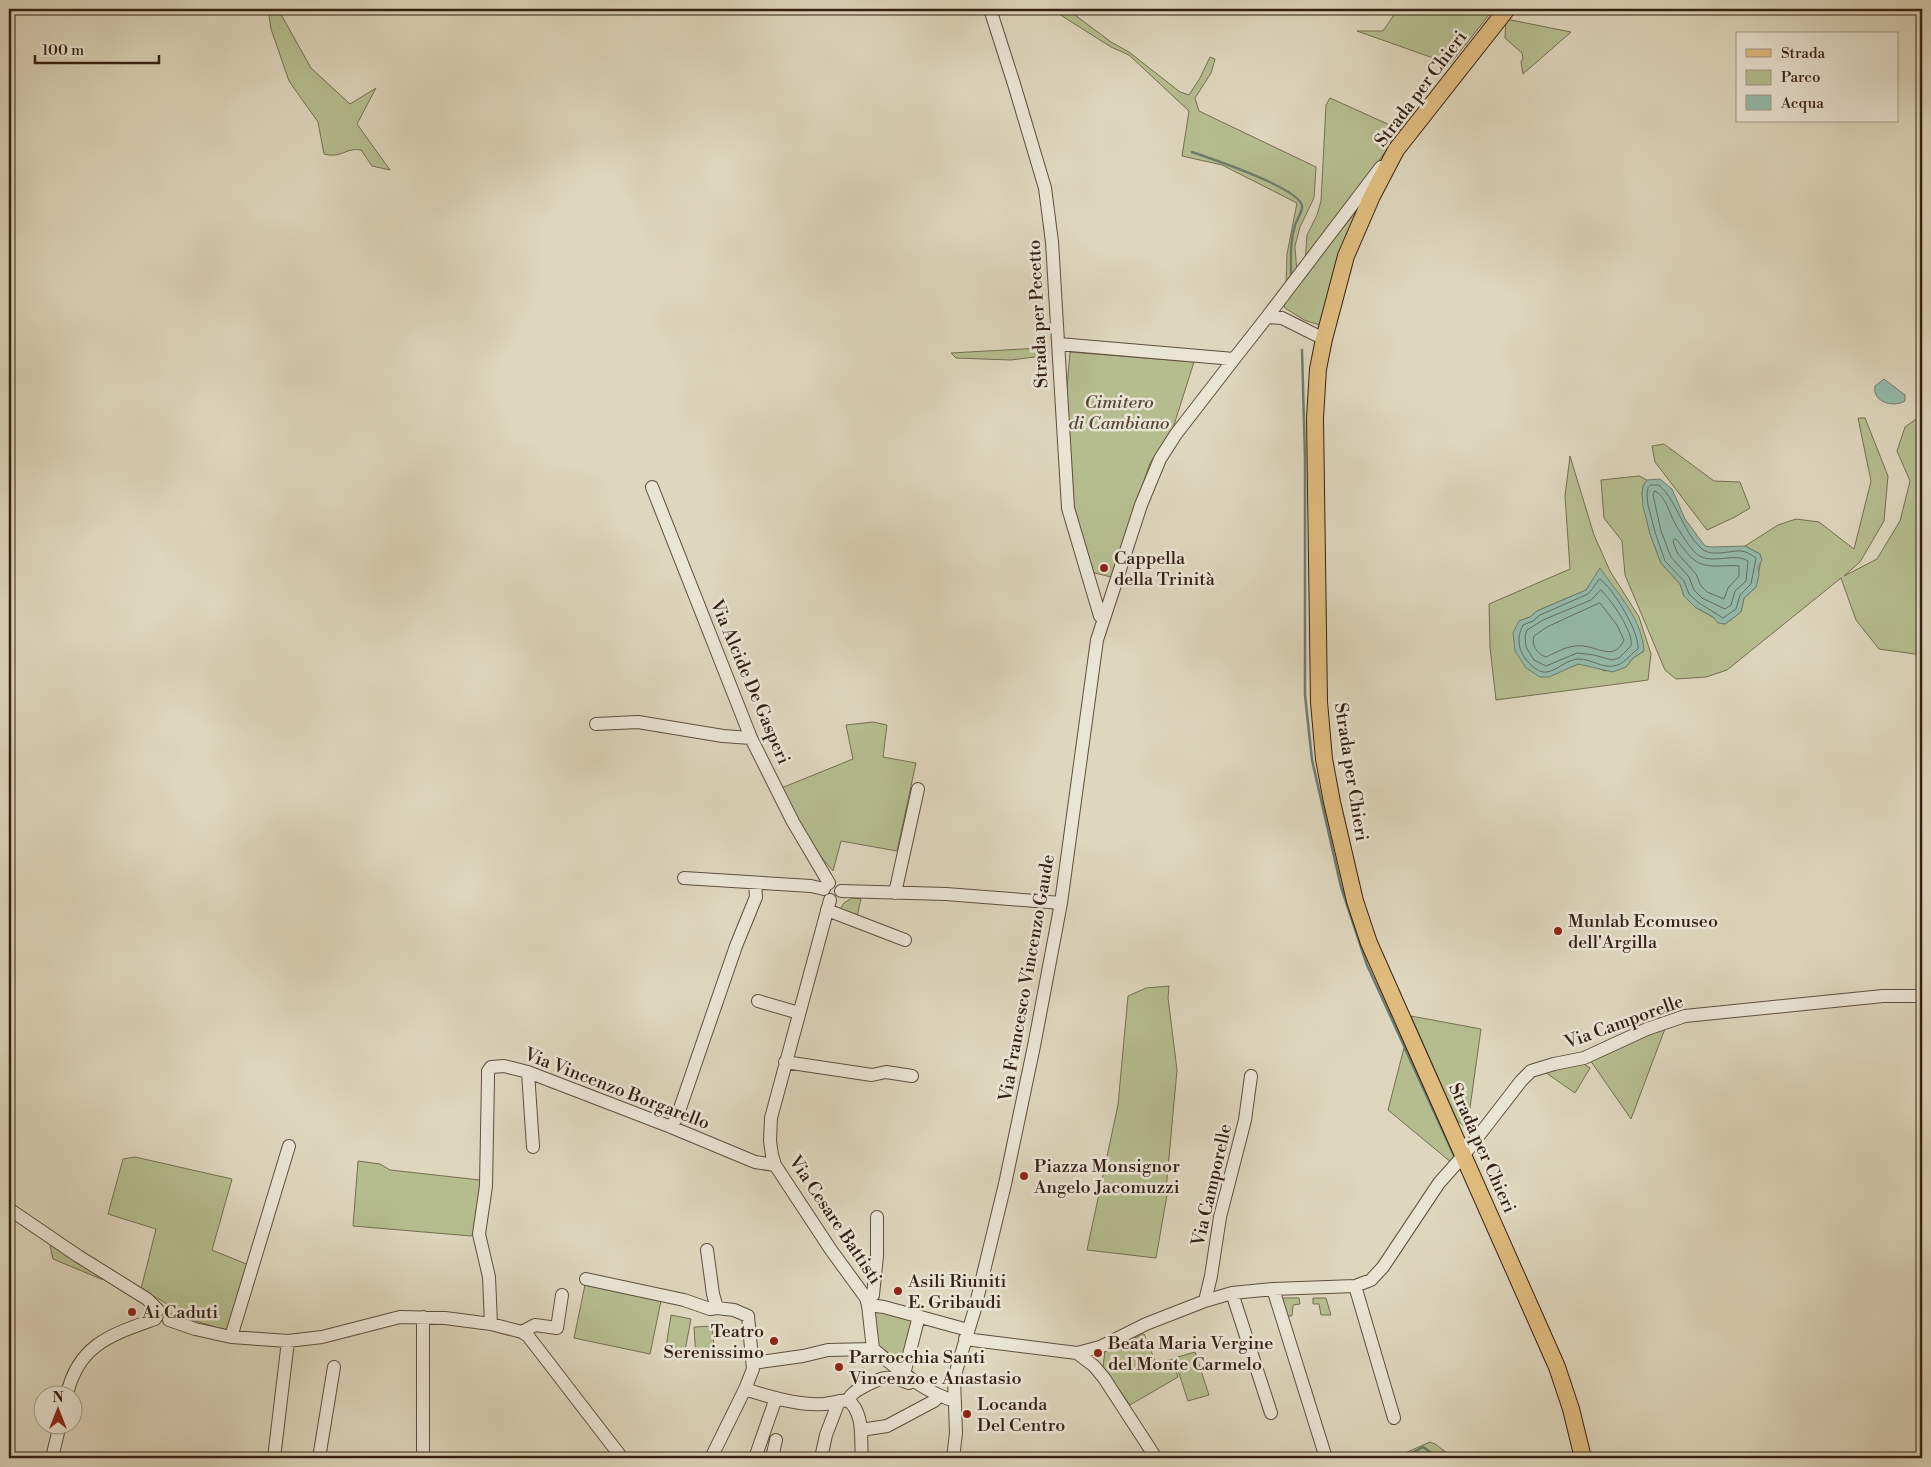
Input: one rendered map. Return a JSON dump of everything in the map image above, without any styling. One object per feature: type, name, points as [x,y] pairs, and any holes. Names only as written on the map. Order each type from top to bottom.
[{"type":"main road","name":"Strada per Chieri","points":[[1507,9],[1396,150],[1372,196],[1346,256],[1324,338],[1318,369],[1315,418],[1319,702],[1330,794],[1355,900],[1369,943],[1557,1367],[1571,1409],[1583,1458]]},
{"type":"street","name":"Strada per Pecetto","points":[[990,9],[1045,188],[1052,242],[1068,508],[1100,616],[1104,619]]},
{"type":"street","name":"Via Francesco Vincenzo Gaude","points":[[953,1458],[956,1433],[954,1378],[985,1269],[1018,1127],[1061,903],[1097,640],[1141,506],[1160,459],[1176,434],[1383,164],[1396,150]]},
{"type":"street","points":[[1267,317],[1282,318],[1324,338]]},
{"type":"street","points":[[1059,344],[1234,359]]},
{"type":"street","name":"Via Alcide De Gasperi","points":[[652,487],[751,738],[828,896]]},
{"type":"street","points":[[596,724],[638,722],[723,736],[751,738]]},
{"type":"street","points":[[895,893],[918,789]]},
{"type":"street","points":[[684,878],[755,884],[811,886],[905,940]]},
{"type":"street","points":[[671,1127],[677,1117],[736,946],[756,897],[755,884]]},
{"type":"street","points":[[828,896],[839,898],[841,891],[946,894],[1061,903]]},
{"type":"street","name":"Via Cesare Battisti","points":[[828,896],[771,1118],[770,1141],[775,1165],[867,1301],[873,1349]]},
{"type":"street","name":"Via Camporelle","points":[[1077,1353],[1100,1347],[1146,1324],[1204,1301],[1232,1293],[1273,1289],[1355,1286],[1371,1280],[1383,1267],[1439,1183],[1463,1156],[1520,1081],[1531,1071],[1584,1058],[1647,1028],[1686,1016],[1790,1007],[1883,996],[1922,996]]},
{"type":"street","points":[[758,1001],[799,1013]]},
{"type":"street","points":[[785,1062],[872,1075],[886,1072],[912,1076]]},
{"type":"street","name":"Via Vincenzo Borgarello","points":[[491,1324],[490,1277],[479,1234],[486,1186],[488,1071],[491,1067],[496,1066],[528,1072],[671,1127],[755,1162],[775,1165]]},
{"type":"street","points":[[528,1072],[533,1147]]},
{"type":"street","name":"Via Camporelle","points":[[1204,1301],[1211,1276],[1220,1217],[1245,1120],[1251,1076]]},
{"type":"street","points":[[231,1337],[289,1146]]},
{"type":"street","points":[[9,1209],[147,1300],[157,1315],[158,1323],[163,1325],[169,1320],[195,1329],[231,1337],[288,1341],[322,1338],[400,1317],[423,1317],[491,1324],[522,1332],[528,1336],[576,1396],[622,1458]]},
{"type":"street","points":[[877,1217],[877,1256],[873,1295],[867,1301],[919,1316],[966,1335],[1077,1353],[1094,1366],[1104,1378],[1156,1458]]},
{"type":"street","points":[[707,1250],[713,1294],[717,1308]]},
{"type":"street","points":[[586,1279],[684,1300],[710,1309],[734,1310],[748,1316],[754,1363],[746,1389],[714,1457]]},
{"type":"street","points":[[1355,1286],[1394,1418]]},
{"type":"street","points":[[1273,1289],[1326,1458]]},
{"type":"street","points":[[1232,1293],[1271,1413]]},
{"type":"street","points":[[522,1332],[535,1325],[557,1328],[562,1295]]},
{"type":"street","points":[[70,1384],[83,1359],[95,1346],[113,1334],[157,1315]]},
{"type":"street","points":[[904,1374],[919,1316]]},
{"type":"street","points":[[423,1317],[423,1458]]},
{"type":"street","points":[[274,1458],[288,1341]]},
{"type":"street","points":[[754,1363],[828,1350],[873,1349],[921,1386],[939,1396],[955,1401]]},
{"type":"street","points":[[319,1458],[334,1367]]},
{"type":"street","points":[[821,1458],[826,1435],[843,1401],[853,1393],[884,1377],[896,1378],[921,1386]]},
{"type":"street","points":[[746,1389],[776,1398],[824,1404],[843,1401],[855,1406],[861,1430],[862,1458]]},
{"type":"street","points":[[861,1430],[887,1426],[934,1402],[939,1396]]},
{"type":"street","points":[[755,1458],[776,1398]]},
{"type":"street","points":[[52,1458],[58,1434]]},
{"type":"street","points":[[772,1458],[776,1440]]},
{"type":"green space","points":[[268,9],[278,9],[311,68],[350,104],[376,88],[357,124],[390,170],[372,166],[361,150],[351,150],[335,155],[324,154],[318,122],[289,81],[271,29]]},
{"type":"green space","points":[[1051,9],[1067,9],[1111,42],[1129,52],[1180,92],[1189,95],[1210,57],[1215,59],[1211,73],[1195,98],[1199,111],[1316,167],[1314,198],[1300,227],[1295,246],[1297,274],[1286,285],[1287,254],[1297,203],[1222,165],[1182,156],[1189,111],[1129,55],[1111,47]]},
{"type":"green space","points":[[1398,9],[1473,9],[1489,15],[1450,64],[1357,31],[1383,31]]},
{"type":"green space","points":[[1506,19],[1571,32],[1523,74],[1522,53],[1505,38]]},
{"type":"green space","points":[[1330,98],[1401,130],[1305,263],[1307,235],[1317,215],[1321,201],[1326,105]]},
{"type":"green space","points":[[1356,212],[1334,271],[1320,325],[1304,320],[1285,308],[1282,300]]},
{"type":"green space","points":[[1041,348],[1042,356],[1011,360],[956,358],[951,353]]},
{"type":"green space","name":"Cimitero di Cambiano","points":[[1070,352],[1194,362],[1173,428],[1150,463],[1111,577],[1091,572],[1073,515],[1065,412]]},
{"type":"green space","points":[[1922,415],[1922,655],[1879,649],[1856,620],[1841,578],[1727,670],[1706,677],[1676,679],[1665,670],[1625,575],[1622,541],[1604,518],[1601,480],[1639,476],[1647,480],[1643,486],[1642,494],[1650,534],[1661,563],[1680,584],[1684,596],[1695,607],[1725,624],[1741,612],[1744,598],[1756,587],[1760,554],[1745,546],[1778,525],[1796,519],[1819,522],[1854,549],[1871,481],[1858,418],[1865,418],[1888,476],[1884,521],[1860,562],[1844,576],[1877,559],[1900,521],[1910,481],[1897,451],[1905,427]]},
{"type":"green space","points":[[1664,444],[1714,481],[1740,482],[1750,508],[1707,530],[1655,462],[1652,446]]},
{"type":"green space","points":[[1570,456],[1594,535],[1610,571],[1639,617],[1651,654],[1648,680],[1496,700],[1490,647],[1489,604],[1570,569],[1565,496]],"holes":[[[1600,569],[1644,651],[1633,658],[1626,667],[1605,671],[1592,666],[1578,664],[1565,669],[1519,621],[1530,617],[1537,611],[1586,590]]]},
{"type":"green space","points":[[873,722],[887,725],[883,757],[916,763],[897,851],[841,841],[833,871],[808,841],[779,789],[853,759],[846,725]]},
{"type":"green space","points":[[852,898],[861,899],[857,917],[839,911],[844,903]]},
{"type":"green space","points":[[1169,986],[1168,998],[1177,1070],[1167,1195],[1156,1258],[1087,1250],[1118,1105],[1128,996],[1146,988]]},
{"type":"green space","points":[[1411,1016],[1481,1029],[1467,1129],[1457,1120]]},
{"type":"green space","points":[[1666,1026],[1631,1119],[1590,1060]]},
{"type":"green space","points":[[1404,1048],[1454,1157],[1452,1163],[1388,1110]]},
{"type":"green space","points":[[1582,1063],[1590,1068],[1575,1093],[1542,1070]]},
{"type":"green space","points":[[135,1157],[232,1179],[212,1250],[249,1265],[229,1331],[185,1318],[164,1302],[141,1289],[156,1229],[108,1214],[123,1159]]},
{"type":"green space","points":[[358,1161],[380,1164],[390,1170],[480,1180],[482,1183],[477,1229],[471,1236],[353,1226]]},
{"type":"green space","points":[[49,1240],[107,1280],[53,1259]]},
{"type":"green space","points":[[585,1285],[661,1301],[650,1354],[574,1338]]},
{"type":"green space","points":[[1280,1298],[1299,1298],[1300,1304],[1293,1305],[1292,1316],[1286,1316]]},
{"type":"green space","points":[[1313,1298],[1326,1298],[1331,1315],[1321,1315],[1319,1304],[1313,1304]]},
{"type":"green space","points":[[873,1307],[917,1317],[904,1370],[875,1348]]},
{"type":"green space","points":[[671,1315],[691,1319],[684,1356],[665,1353]]},
{"type":"green space","points":[[712,1326],[715,1357],[696,1358],[694,1327]]},
{"type":"green space","points":[[1144,1334],[1156,1363],[1172,1359],[1178,1377],[1130,1405],[1103,1367],[1105,1350]]},
{"type":"green space","points":[[1195,1352],[1209,1395],[1188,1401],[1174,1358]]},
{"type":"green space","points":[[1430,1442],[1454,1458],[1433,1458],[1424,1452],[1415,1458],[1399,1458],[1405,1453]]},
{"type":"water","points":[[1884,379],[1905,395],[1905,401],[1889,404],[1880,400],[1875,392],[1875,386]]},
{"type":"water","points":[[1660,479],[1672,489],[1685,519],[1705,546],[1745,546],[1760,554],[1762,560],[1758,567],[1759,575],[1756,587],[1744,598],[1741,612],[1725,624],[1718,623],[1713,617],[1695,607],[1684,596],[1680,584],[1661,563],[1650,534],[1642,494],[1643,486],[1647,480]]},
{"type":"water","points":[[1600,568],[1634,618],[1639,628],[1644,651],[1633,658],[1626,667],[1613,672],[1578,664],[1549,677],[1540,677],[1526,668],[1515,651],[1513,633],[1519,621],[1530,617],[1537,611],[1586,590]]},
{"type":"waterway","points":[[1192,152],[1273,183],[1299,200],[1302,209],[1292,237],[1291,274]]},
{"type":"waterway","points":[[1302,350],[1305,459],[1305,695],[1312,760],[1341,887],[1367,965],[1454,1155]]},
{"type":"waterway","points":[[1406,1458],[1423,1447],[1439,1458]]},
{"type":"place","name":"Cappella della Trinità","points":[[1104,568]]},
{"type":"place","name":"Munlab Ecomuseo dell'Argilla","points":[[1558,931]]},
{"type":"place","name":"Piazza Monsignor Angelo Jacomuzzi","points":[[1024,1176]]},
{"type":"place","name":"Asili Riuniti E. Gribaudi","points":[[898,1291]]},
{"type":"place","name":"Ai Caduti","points":[[132,1312]]},
{"type":"place","name":"Teatro Serenissimo","points":[[774,1341]]},
{"type":"place","name":"Beata Maria Vergine del Monte Carmelo","points":[[1098,1353]]},
{"type":"place","name":"Parrocchia Santi Vincenzo e Anastasio","points":[[839,1367]]},
{"type":"place","name":"Locanda Del Centro","points":[[967,1414]]}]
